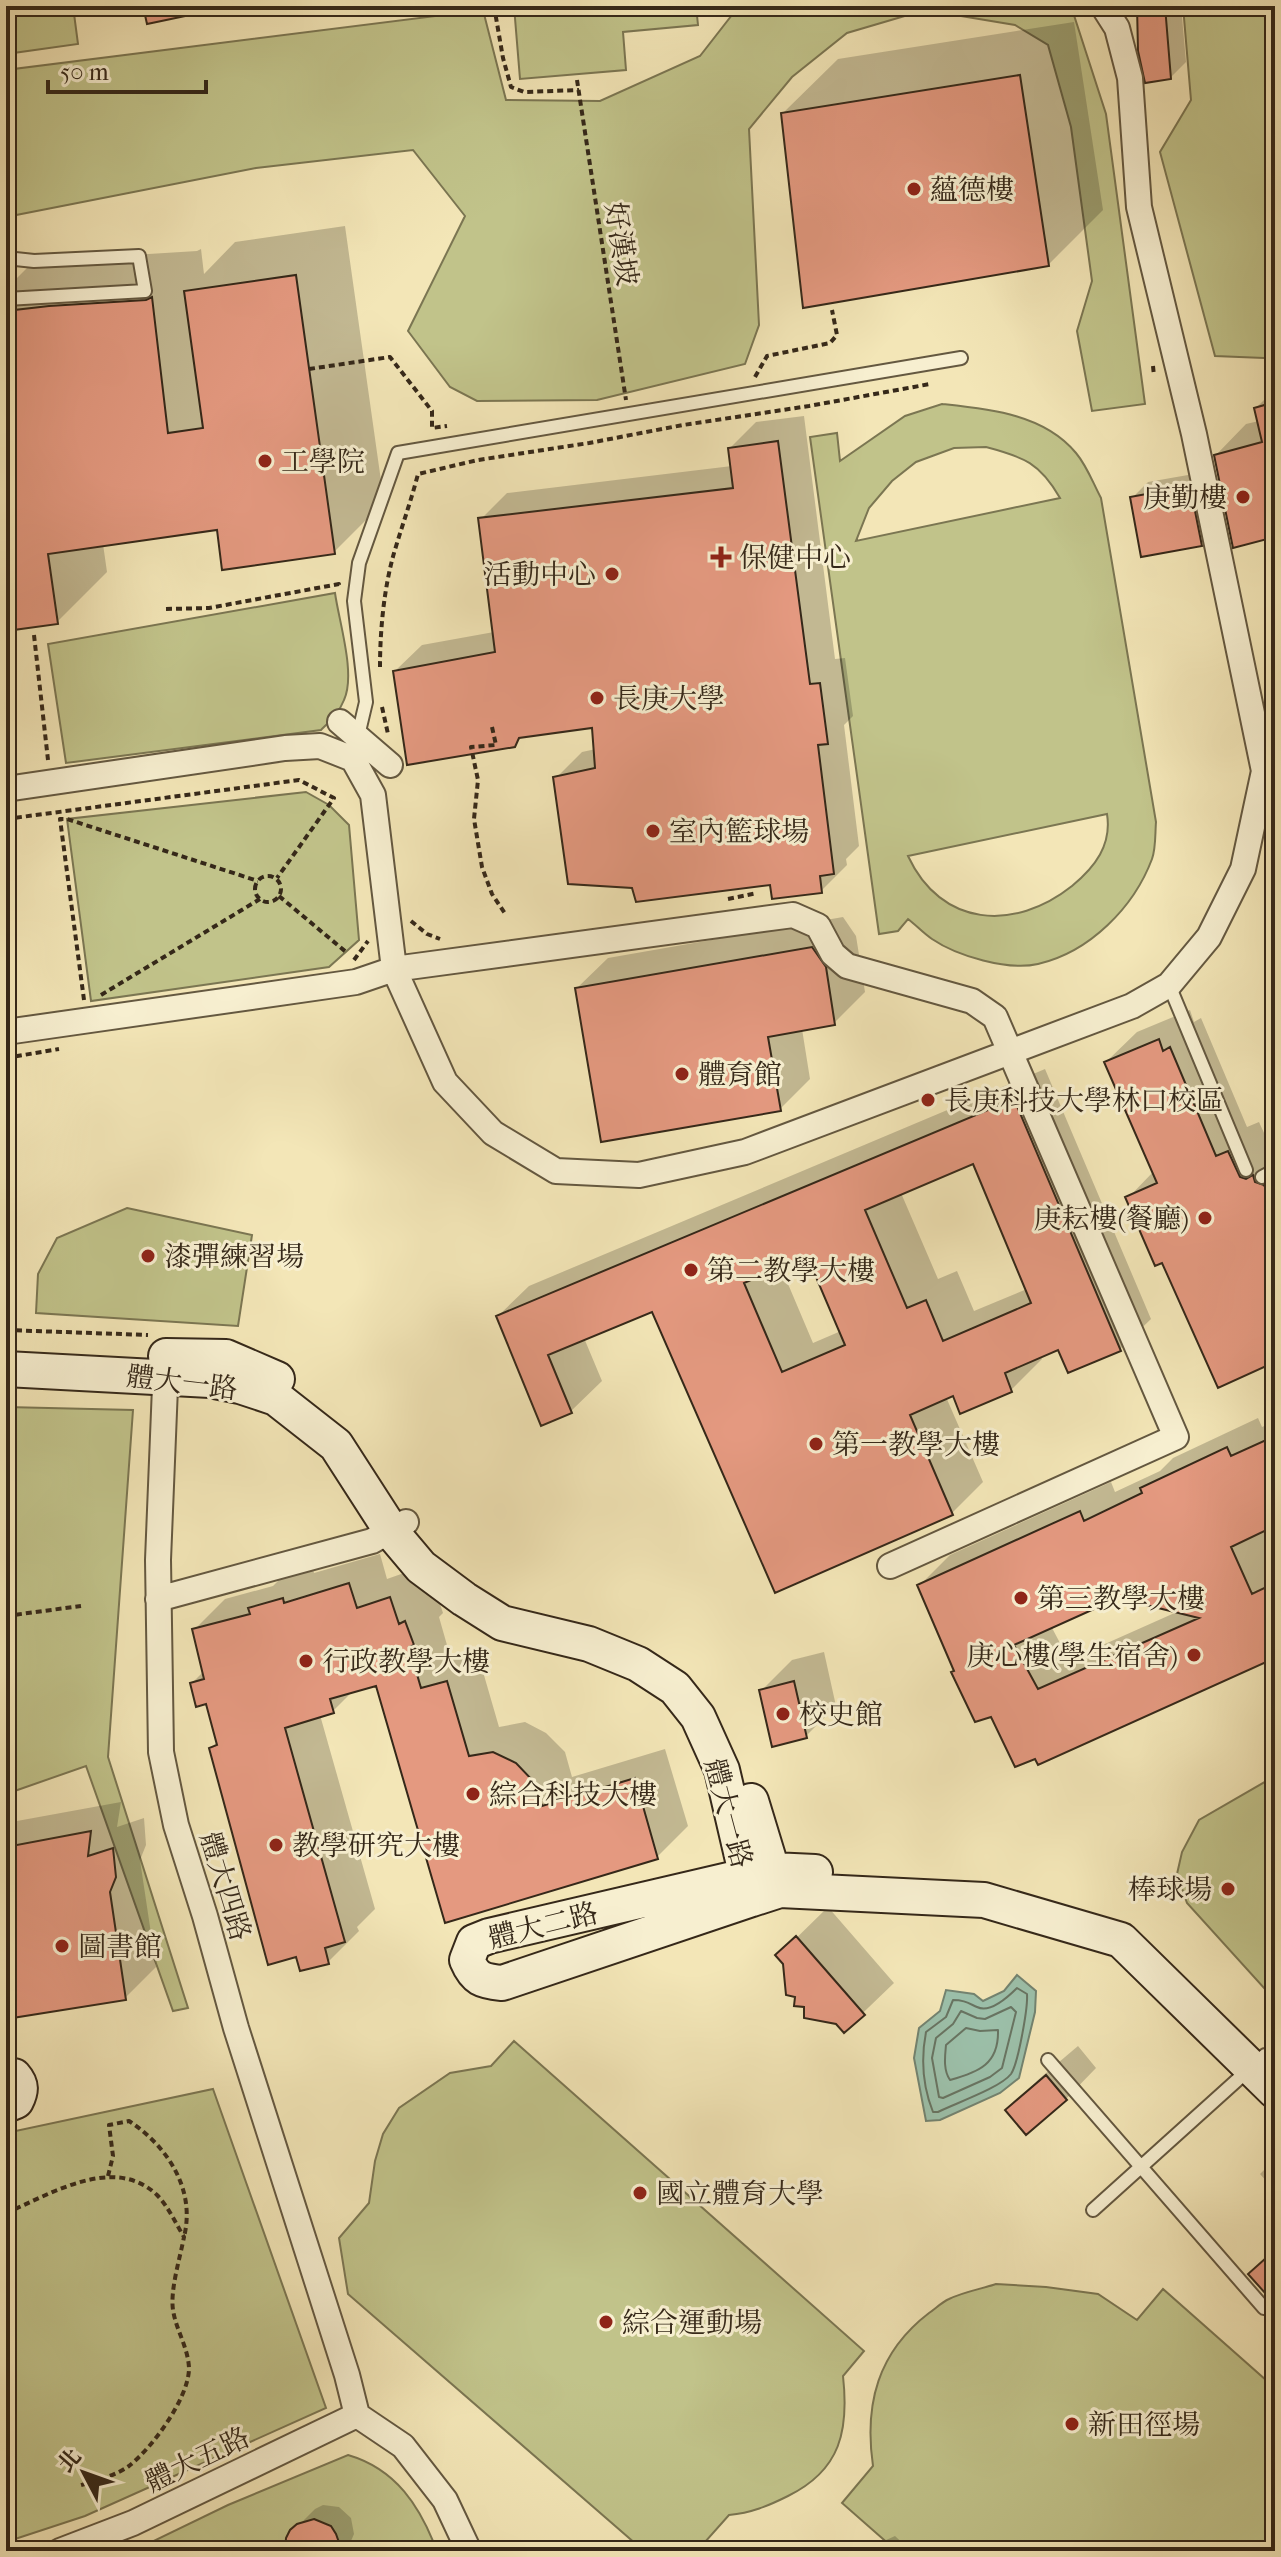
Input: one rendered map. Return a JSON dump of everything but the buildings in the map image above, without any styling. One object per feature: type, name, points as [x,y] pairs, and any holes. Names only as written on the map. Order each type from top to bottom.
[{"type":"street","points":[[6,789],[285,748],[320,746],[353,759],[373,795],[394,969],[445,1082],[493,1133],[556,1171],[639,1175],[745,1152],[1132,1006],[1169,985],[1209,937],[1243,869],[1264,771],[1194,434],[1139,207],[1130,78],[1117,28],[1103,6]]},
{"type":"street","points":[[340,722],[390,765]]},
{"type":"street","points":[[6,1032],[356,982],[394,969],[793,915],[818,926],[833,954],[847,966],[972,1001],[995,1017],[1176,1437],[890,1566]]},
{"type":"street","name":"體大一路","points":[[6,1350],[165,1363],[210,1380],[276,1398],[336,1445],[399,1527],[421,1567],[464,1599],[502,1623],[589,1644],[643,1666],[675,1688],[698,1717],[722,1770],[763,1884],[984,1900],[1121,1940],[1264,2062],[1275,2091]]},
{"type":"street","name":"體大一路","points":[[6,1369],[165,1363]]},
{"type":"street","name":"體大四路","points":[[165,1363],[158,1599],[161,1752],[176,1825],[236,2028],[357,2415]]},
{"type":"street","points":[[158,1599],[327,1555],[372,1541],[399,1527]]},
{"type":"street","name":"體大二路","points":[[763,1884],[502,1983],[485,1981],[473,1973],[467,1960],[474,1942],[489,1936],[763,1884]]},
{"type":"street","points":[[6,2075],[14,2076],[21,2089],[16,2101],[6,2105]]},
{"type":"street","points":[[357,2415],[403,2446],[445,2500],[469,2551]]},
{"type":"street","name":"體大五路","points":[[60,2551],[82,2547],[357,2415]]},
{"type":"lane","points":[[6,258],[34,261],[139,256],[145,291],[6,299]]},
{"type":"lane","points":[[353,759],[366,702],[354,601],[359,563],[398,453],[961,358]]},
{"type":"lane","points":[[1169,985],[1246,1170]]},
{"type":"lane","points":[[1262,1177],[1275,1170]]},
{"type":"lane","points":[[1048,2060],[1264,2308]]},
{"type":"lane","points":[[1093,2210],[1264,2062]]},
{"type":"path","points":[[494,6],[511,87],[524,92],[579,90]]},
{"type":"path","name":"好漢坡","points":[[577,80],[626,402],[639,400]]},
{"type":"path","points":[[754,378],[767,356],[830,343],[837,335],[832,310]]},
{"type":"path","points":[[309,369],[390,357],[432,411],[432,428],[448,426]]},
{"type":"path","points":[[381,677],[386,595],[394,555],[418,474],[478,460],[930,384]]},
{"type":"path","points":[[166,609],[209,608],[339,584],[341,594]]},
{"type":"path","points":[[34,635],[50,783]]},
{"type":"path","points":[[382,707],[388,732],[390,765]]},
{"type":"path","points":[[492,727],[496,745],[471,747],[478,780],[474,819],[482,867],[492,894],[506,915]]},
{"type":"path","points":[[6,819],[299,780],[334,798],[277,878]]},
{"type":"path","points":[[258,881],[60,819],[85,1005],[260,899]]},
{"type":"path","points":[[277,878],[265,876],[258,881],[256,892],[260,899],[268,902],[279,896]]},
{"type":"path","points":[[277,878],[281,885],[279,896]]},
{"type":"path","points":[[727,899],[757,893]]},
{"type":"path","points":[[279,896],[346,952]]},
{"type":"path","points":[[409,912],[412,923],[440,939]]},
{"type":"path","points":[[345,966],[368,941],[367,929]]},
{"type":"path","points":[[6,1058],[61,1049]]},
{"type":"path","points":[[6,1330],[166,1336],[165,1363]]},
{"type":"path","points":[[6,1616],[81,1606]]},
{"type":"path","points":[[78,2486],[129,2466],[153,2442],[173,2412],[188,2378],[187,2354],[172,2307],[186,2217],[181,2181],[172,2161],[160,2147],[129,2121],[109,2125],[113,2156],[108,2176]]},
{"type":"path","points":[[6,2213],[94,2178],[108,2176],[136,2181],[157,2195],[184,2237]]},
{"type":"green space","points":[[6,6],[73,6],[78,44],[6,54]]},
{"type":"green space","points":[[514,6],[696,6],[698,25],[623,32],[626,70],[520,79]]},
{"type":"green space","points":[[739,6],[1071,6],[1106,114],[1145,404],[1092,411],[1077,331],[1092,281],[1071,127],[1048,45],[1015,25],[925,10],[847,33],[792,77],[749,129],[759,325],[745,364],[597,400],[477,401],[450,387],[408,331],[465,216],[413,150],[256,168],[6,217],[6,70],[483,10],[506,100],[600,101],[700,56]]},
{"type":"green space","points":[[1183,6],[1275,6],[1275,354],[1264,358],[1215,356],[1160,152],[1191,100]]},
{"type":"green space","points":[[942,404],[997,411],[1032,422],[1063,440],[1076,453],[1101,498],[1156,822],[1154,850],[1134,894],[1108,925],[1075,949],[1038,964],[998,964],[969,956],[932,939],[908,919],[898,931],[879,934],[810,437],[837,433],[840,461],[905,416]],"holes":[[[986,447],[1030,463],[1053,486],[1060,498],[856,541],[869,508],[892,481],[916,462],[954,448]],[[1107,814],[1107,836],[1100,854],[1088,871],[1050,901],[1027,911],[981,915],[959,909],[939,897],[922,880],[908,856]]]},
{"type":"green space","points":[[335,593],[346,648],[347,689],[340,709],[321,730],[66,763],[48,644]]},
{"type":"green space","points":[[306,792],[329,805],[349,825],[359,940],[329,967],[91,1001],[67,819]]},
{"type":"green space","name":"漆彈練習場","points":[[127,1208],[252,1235],[238,1326],[36,1313],[38,1274],[57,1238]]},
{"type":"green space","points":[[6,1407],[133,1410],[108,1757],[188,2008],[173,2011],[86,1766],[6,1794]]},
{"type":"green space","name":"棒球場","points":[[1275,1776],[1275,2000],[1187,1903],[1177,1874],[1182,1852],[1199,1820]]},
{"type":"green space","name":"綜合運動場","points":[[514,2041],[864,2351],[843,2376],[842,2431],[838,2446],[820,2474],[806,2486],[773,2503],[729,2515],[697,2551],[644,2551],[348,2294],[339,2238],[369,2203],[375,2161],[383,2134],[399,2108],[450,2073],[491,2066]]},
{"type":"green space","points":[[213,2089],[326,2408],[85,2516],[6,2542],[6,2133]]},
{"type":"green space","name":"新田徑場","points":[[996,2284],[1098,2294],[1137,2320],[1163,2289],[1275,2388],[1275,2551],[888,2551],[891,2546],[842,2503],[873,2466],[871,2421],[878,2381],[897,2345],[929,2313],[954,2297]]},
{"type":"green space","points":[[348,2455],[380,2470],[404,2491],[423,2519],[437,2551],[133,2551],[228,2505]]},
{"type":"water","points":[[1017,1975],[1036,1991],[1035,2012],[1019,2078],[1000,2093],[940,2120],[926,2121],[914,2058],[919,2028],[940,2011],[946,1990],[974,1994],[983,2001],[1004,1991]]},
{"type":"place","name":"蘊德樓","points":[[914,189]]},
{"type":"place","name":"工學院","points":[[265,461]]},
{"type":"place","name":"庚勤樓","points":[[1243,497]]},
{"type":"place","name":"保健中心","points":[[721,557]]},
{"type":"place","name":"活動中心","points":[[612,574]]},
{"type":"place","name":"長庚大學","points":[[597,698]]},
{"type":"place","name":"室內籃球場","points":[[653,831]]},
{"type":"place","name":"體育館","points":[[682,1074]]},
{"type":"place","name":"長庚科技大學林口校區","points":[[928,1100]]},
{"type":"place","name":"庚耘樓(餐廳)","points":[[1205,1218]]},
{"type":"place","name":"漆彈練習場","points":[[148,1256]]},
{"type":"place","name":"第二教學大樓","points":[[691,1270]]},
{"type":"place","name":"第一教學大樓","points":[[816,1444]]},
{"type":"place","name":"第三教學大樓","points":[[1021,1598]]},
{"type":"place","name":"庚心樓(學生宿舍)","points":[[1194,1655]]},
{"type":"place","name":"行政教學大樓","points":[[306,1661]]},
{"type":"place","name":"校史館","points":[[783,1714]]},
{"type":"place","name":"綜合科技大樓","points":[[473,1794]]},
{"type":"place","name":"教學研究大樓","points":[[276,1845]]},
{"type":"place","name":"棒球場","points":[[1228,1889]]},
{"type":"place","name":"圖書館","points":[[62,1946]]},
{"type":"place","name":"國立體育大學","points":[[640,2193]]},
{"type":"place","name":"綜合運動場","points":[[606,2322]]},
{"type":"place","name":"新田徑場","points":[[1072,2424]]}]
